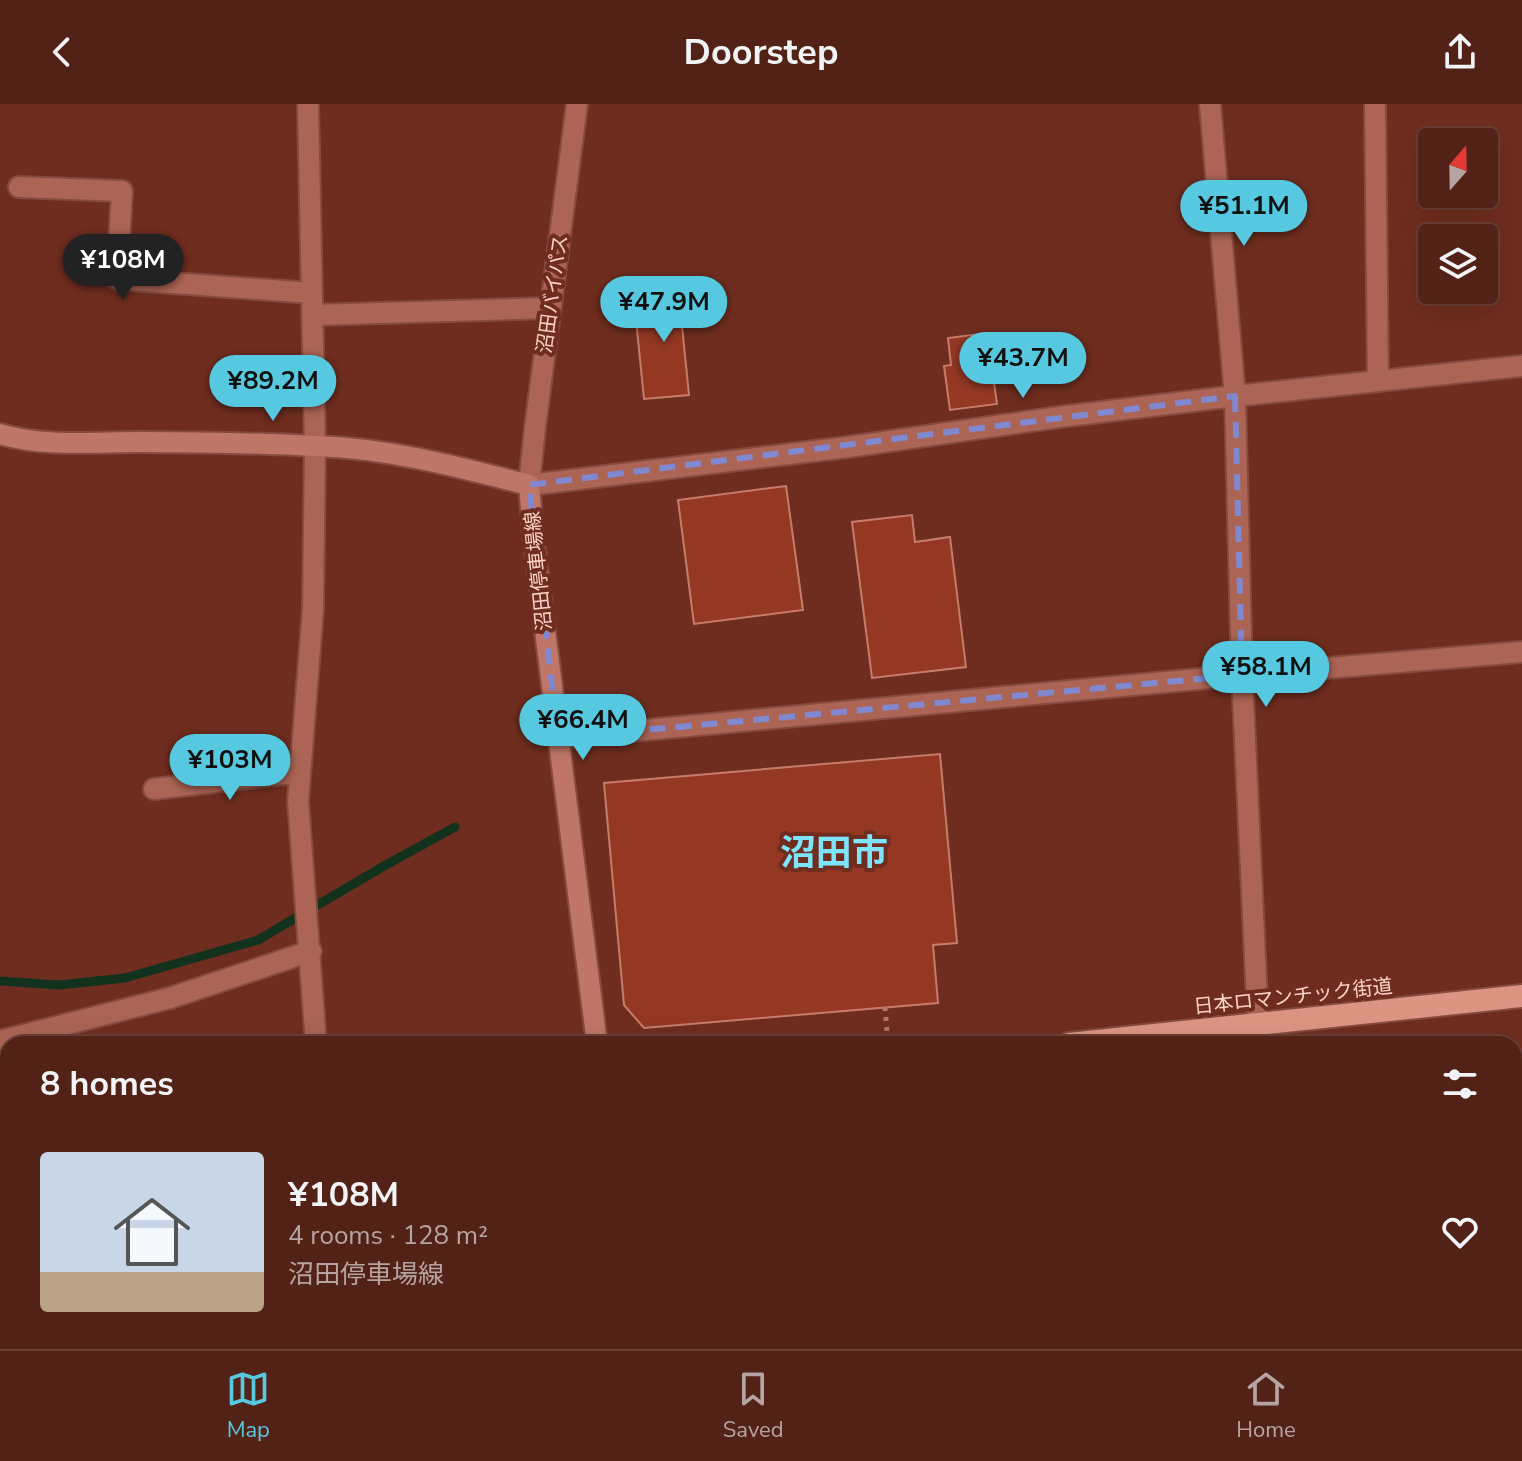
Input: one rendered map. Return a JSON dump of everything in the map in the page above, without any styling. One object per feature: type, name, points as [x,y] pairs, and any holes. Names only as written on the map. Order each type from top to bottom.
[{"type":"highway","name":"日本ロマンチック街道","points":[[1220,1036],[1258,1034],[1522,996]]},
{"type":"main road","name":"沼田停車場線","points":[[0,434],[47,442],[349,447],[441,463],[529,485],[596,1036]]},
{"type":"street","points":[[308,104],[315,446],[313,609],[298,801],[316,1036]]},
{"type":"street","name":"沼田バイパス","points":[[529,485],[577,104]]},
{"type":"street","points":[[1210,104],[1235,396],[1242,675],[1258,1034]]},
{"type":"street","points":[[1375,104],[1378,381]]},
{"type":"street","points":[[19,187],[122,191],[117,279],[312,293]]},
{"type":"street","points":[[312,315],[550,308]]},
{"type":"street","points":[[529,485],[848,447],[1067,416],[1522,366]]},
{"type":"street","points":[[558,738],[1522,652]]},
{"type":"street","points":[[154,789],[300,772]]},
{"type":"street","points":[[20,1036],[170,998],[311,951]]},
{"type":"path","points":[[885,1007],[887,1036]]},
{"type":"highlighted area","points":[[1235,396],[1242,675],[558,738],[529,485]]},
{"type":"building","points":[[702,294],[704,314],[681,316],[689,395],[644,399],[634,300]]},
{"type":"building","points":[[987,333],[997,404],[950,410],[944,366],[951,365],[948,338]]},
{"type":"building","points":[[786,486],[803,610],[694,624],[678,500]]},
{"type":"building","points":[[912,515],[915,542],[950,537],[966,667],[872,678],[852,522]]},
{"type":"building","points":[[940,754],[957,943],[933,945],[938,1003],[644,1028],[624,1005],[604,783]]},
{"type":"waterway","points":[[0,981],[59,985],[125,978],[258,940],[455,827]]},
{"type":"district","name":"沼田市","points":[[834,852]]}]
